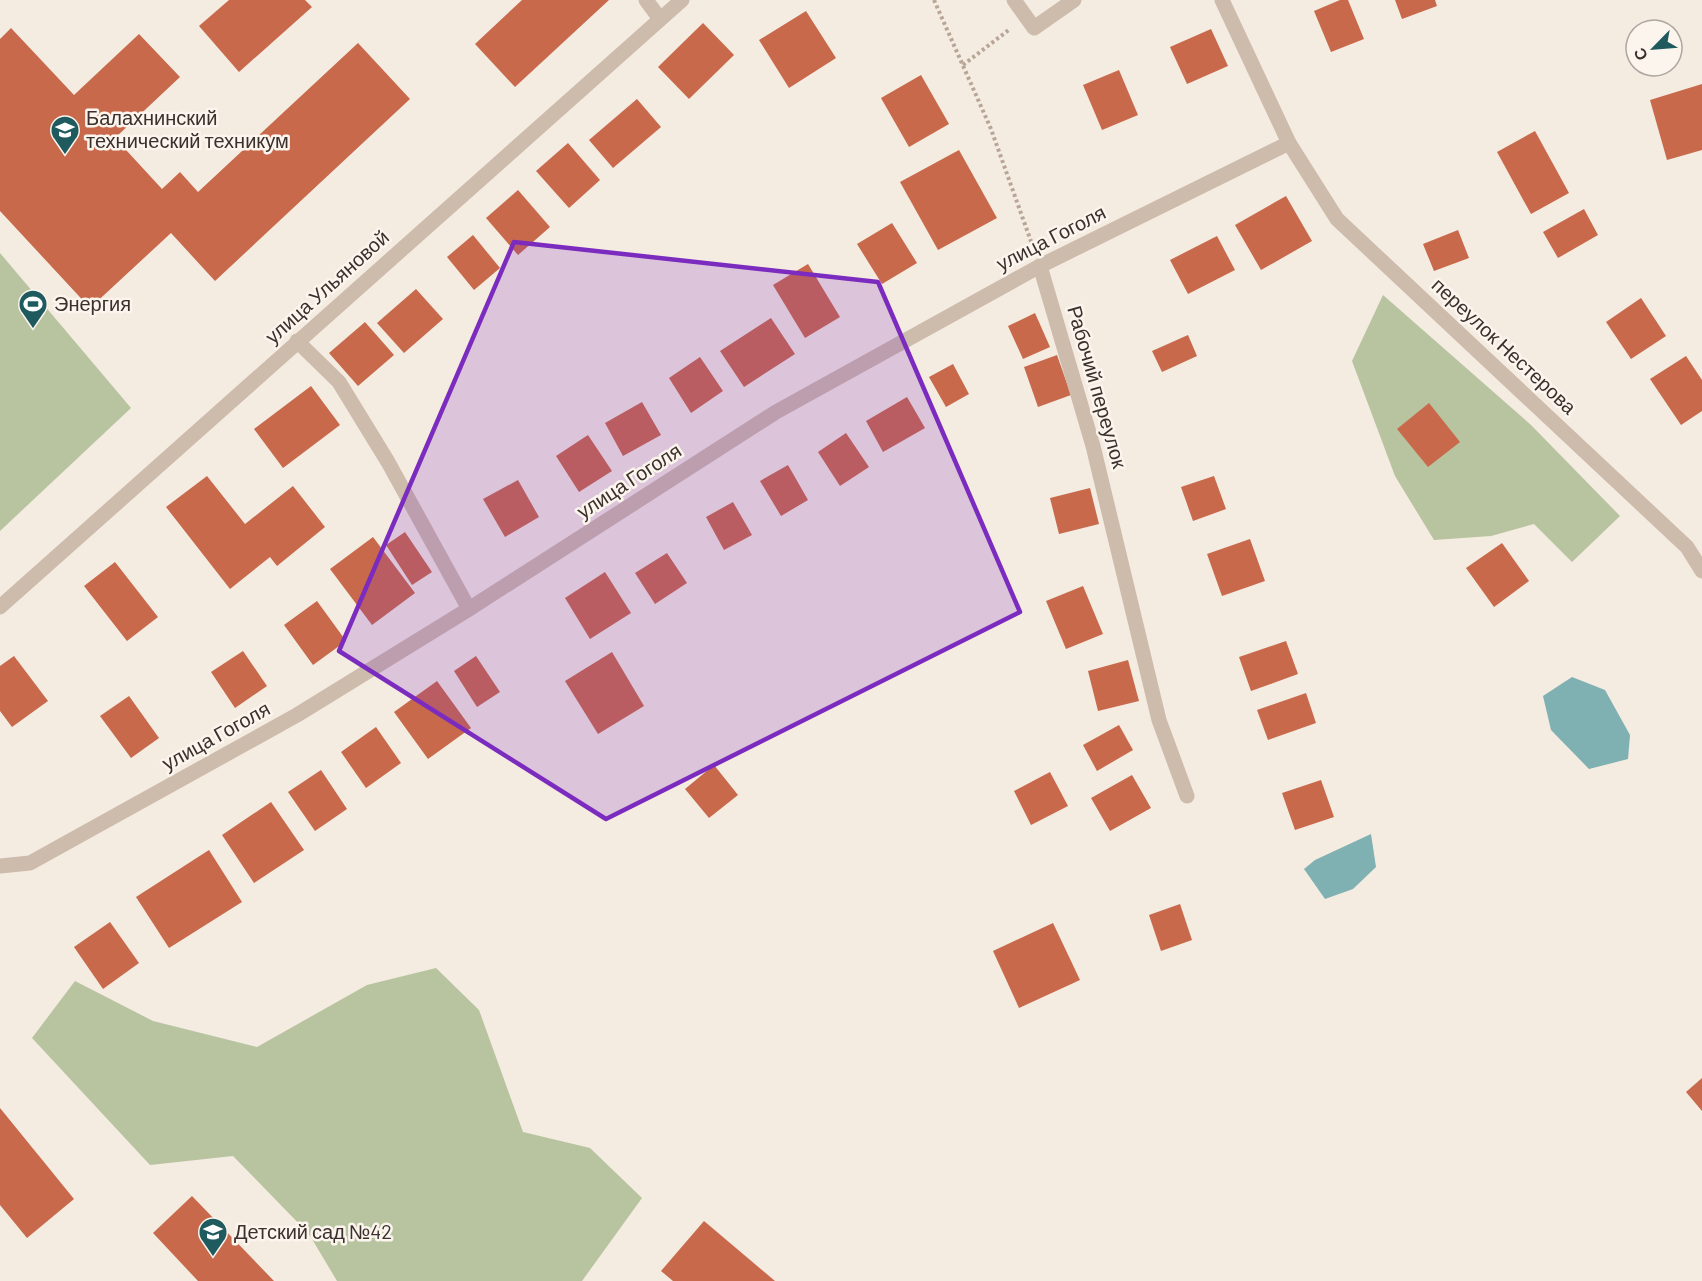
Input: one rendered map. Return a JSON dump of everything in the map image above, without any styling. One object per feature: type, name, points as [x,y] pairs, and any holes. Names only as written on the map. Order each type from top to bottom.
[{"type":"street","points":[[645,0],[660,20]]},
{"type":"street","name":"улица Ульяновой","points":[[0,607],[682,0]]},
{"type":"street","points":[[1014,0],[1034,28],[1074,0]]},
{"type":"street","name":"переулок Нестерова","points":[[1222,0],[1289,143],[1338,219],[1687,547],[1702,571]]},
{"type":"street","name":"улица Гоголя","points":[[0,866],[30,863],[297,715],[469,609],[776,412],[1040,266],[1289,143]]},
{"type":"street","name":"Рабочий переулок","points":[[1040,266],[1093,446],[1159,720],[1187,796]]},
{"type":"street","points":[[297,341],[339,382],[388,462],[469,609]]},
{"type":"path","points":[[934,0],[991,129],[1040,266]]},
{"type":"path","points":[[963,65],[1026,16]]},
{"type":"highlighted area","points":[[514,242],[878,282],[1020,612],[606,819],[339,651]]},
{"type":"green space","name":"Энергия","points":[[0,253],[131,408],[0,531]]},
{"type":"green space","points":[[1383,295],[1531,425],[1620,516],[1572,562],[1534,524],[1491,536],[1434,540],[1395,476],[1352,361]]},
{"type":"green space","points":[[436,968],[479,1010],[523,1132],[590,1148],[642,1198],[582,1281],[337,1281],[309,1234],[233,1156],[150,1165],[32,1038],[75,981],[153,1021],[257,1047],[367,985]]},
{"type":"water","points":[[1572,677],[1605,690],[1630,735],[1628,759],[1589,769],[1551,730],[1543,696]]},
{"type":"water","points":[[1371,834],[1376,867],[1353,889],[1325,899],[1304,869],[1315,860]]},
{"type":"building","points":[[229,0],[305,0],[312,7],[239,72],[199,26]]},
{"type":"building","points":[[522,0],[609,0],[515,87],[475,44]]},
{"type":"building","points":[[1340,0],[1348,0],[1364,39],[1331,52],[1314,11]]},
{"type":"building","points":[[1395,0],[1435,0],[1437,6],[1402,19]]},
{"type":"building","points":[[806,11],[836,58],[789,88],[759,40]]},
{"type":"building","points":[[703,23],[734,55],[689,99],[658,67]]},
{"type":"building","name":"Балахнинский технический техникум","points":[[11,28],[74,95],[139,34],[180,77],[115,138],[162,189],[180,172],[198,192],[358,43],[410,99],[215,281],[171,233],[90,308],[0,211],[0,39]]},
{"type":"building","points":[[1211,29],[1228,66],[1187,84],[1170,47]]},
{"type":"building","points":[[1119,70],[1138,115],[1102,130],[1083,85]]},
{"type":"building","points":[[921,75],[949,124],[909,147],[881,98]]},
{"type":"building","points":[[1702,84],[1702,150],[1667,160],[1650,100]]},
{"type":"building","points":[[637,99],[661,127],[613,168],[589,140]]},
{"type":"building","points":[[1535,131],[1569,193],[1531,214],[1497,152]]},
{"type":"building","points":[[568,143],[600,180],[569,208],[536,171]]},
{"type":"building","points":[[959,150],[997,218],[938,250],[900,182]]},
{"type":"building","points":[[518,190],[550,227],[518,255],[486,218]]},
{"type":"building","points":[[1286,196],[1312,241],[1261,270],[1235,225]]},
{"type":"building","points":[[1584,209],[1598,235],[1558,258],[1543,232]]},
{"type":"building","points":[[892,223],[917,263],[882,284],[857,244]]},
{"type":"building","points":[[1458,230],[1469,258],[1434,271],[1423,244]]},
{"type":"building","points":[[473,235],[500,268],[474,290],[447,257]]},
{"type":"building","points":[[1217,236],[1235,270],[1188,294],[1170,260]]},
{"type":"building","points":[[808,264],[840,317],[805,338],[773,285]]},
{"type":"building","points":[[416,289],[443,319],[404,353],[377,323]]},
{"type":"building","points":[[1641,298],[1666,336],[1631,359],[1606,322]]},
{"type":"building","points":[[1035,313],[1050,347],[1023,359],[1008,326]]},
{"type":"building","points":[[771,318],[795,354],[744,387],[720,351]]},
{"type":"building","points":[[365,322],[394,355],[358,386],[329,353]]},
{"type":"building","points":[[1188,335],[1197,356],[1162,372],[1152,351]]},
{"type":"building","points":[[1057,355],[1071,395],[1038,407],[1024,367]]},
{"type":"building","points":[[1686,356],[1702,380],[1702,411],[1681,425],[1650,379]]},
{"type":"building","points":[[700,357],[723,391],[691,413],[669,378]]},
{"type":"building","points":[[953,364],[969,394],[946,407],[929,377]]},
{"type":"building","points":[[311,386],[340,425],[283,468],[254,429]]},
{"type":"building","points":[[907,397],[925,428],[883,452],[866,421]]},
{"type":"building","points":[[642,402],[661,435],[623,456],[605,423]]},
{"type":"building","points":[[1429,403],[1460,442],[1428,467],[1397,429]]},
{"type":"building","points":[[846,433],[869,467],[840,486],[818,452]]},
{"type":"building","points":[[588,435],[612,471],[579,492],[556,456]]},
{"type":"building","points":[[788,465],[808,500],[781,516],[760,481]]},
{"type":"building","points":[[207,476],[245,524],[293,486],[325,527],[277,566],[270,557],[230,589],[166,507]]},
{"type":"building","points":[[1214,476],[1226,509],[1193,521],[1181,487]]},
{"type":"building","points":[[518,480],[539,517],[505,537],[483,499]]},
{"type":"building","points":[[1090,488],[1099,524],[1059,534],[1050,498]]},
{"type":"building","points":[[733,502],[752,535],[724,550],[706,517]]},
{"type":"building","points":[[405,532],[432,572],[412,585],[386,545]]},
{"type":"building","points":[[373,537],[415,593],[372,625],[330,569]]},
{"type":"building","points":[[1250,539],[1265,581],[1222,596],[1207,554]]},
{"type":"building","points":[[1502,543],[1529,581],[1494,607],[1466,568]]},
{"type":"building","points":[[667,553],[687,583],[655,604],[635,573]]},
{"type":"building","points":[[115,562],[158,617],[127,641],[84,586]]},
{"type":"building","points":[[605,572],[631,613],[590,639],[565,598]]},
{"type":"building","points":[[1083,586],[1103,634],[1066,649],[1046,601]]},
{"type":"building","points":[[317,601],[346,641],[313,665],[284,625]]},
{"type":"building","points":[[1286,641],[1298,674],[1251,691],[1239,657]]},
{"type":"building","points":[[243,651],[267,686],[235,708],[211,672]]},
{"type":"building","points":[[612,652],[644,706],[598,734],[565,681]]},
{"type":"building","points":[[14,656],[48,701],[12,727],[0,711],[0,666]]},
{"type":"building","points":[[476,656],[500,692],[477,707],[454,671]]},
{"type":"building","points":[[1128,660],[1139,701],[1098,711],[1088,671]]},
{"type":"building","points":[[437,681],[471,728],[428,759],[394,712]]},
{"type":"building","points":[[1306,693],[1316,723],[1268,740],[1257,710]]},
{"type":"building","points":[[129,696],[159,738],[131,758],[100,716]]},
{"type":"building","points":[[1119,725],[1133,750],[1097,771],[1083,745]]},
{"type":"building","points":[[376,727],[401,763],[366,788],[341,752]]},
{"type":"building","points":[[714,765],[738,795],[709,818],[685,789]]},
{"type":"building","points":[[321,770],[347,809],[315,831],[288,792]]},
{"type":"building","points":[[1050,772],[1068,806],[1031,825],[1014,791]]},
{"type":"building","points":[[1132,775],[1151,808],[1110,831],[1091,798]]},
{"type":"building","points":[[1321,780],[1334,817],[1295,830],[1282,793]]},
{"type":"building","points":[[271,802],[304,850],[254,883],[222,835]]},
{"type":"building","points":[[209,850],[242,902],[169,948],[136,897]]},
{"type":"building","points":[[1180,904],[1192,940],[1161,951],[1149,915]]},
{"type":"building","points":[[110,922],[139,963],[103,989],[74,947]]},
{"type":"building","points":[[1053,923],[1080,980],[1019,1008],[993,951]]},
{"type":"building","points":[[1702,1078],[1702,1111],[1686,1092]]},
{"type":"building","points":[[0,1108],[74,1199],[27,1238],[0,1205]]},
{"type":"building","name":"Детский сад №42","points":[[192,1196],[274,1281],[198,1281],[153,1233]]},
{"type":"building","points":[[704,1221],[775,1281],[673,1281],[661,1271]]},
{"type":"place","name":"Балахнинский технический техникум","points":[[65,156]]},
{"type":"place","name":"Энергия","points":[[33,330]]},
{"type":"place","name":"Детский сад №42","points":[[213,1258]]}]
